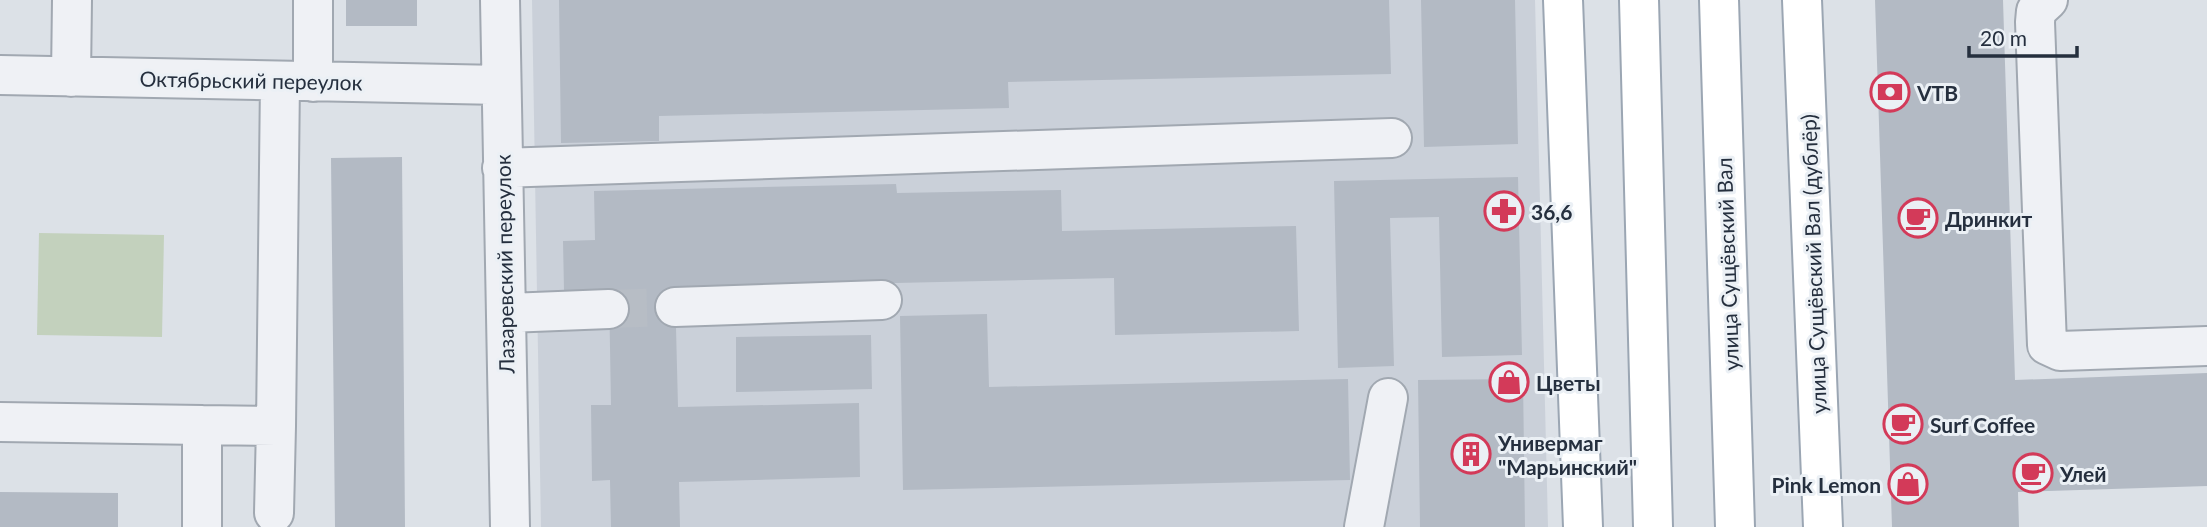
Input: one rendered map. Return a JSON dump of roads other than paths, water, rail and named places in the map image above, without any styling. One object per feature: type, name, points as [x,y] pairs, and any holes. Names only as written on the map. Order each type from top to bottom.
[{"type":"main road","points":[[1563,0],[1583,527]]},
{"type":"main road","points":[[1639,0],[1653,527]]},
{"type":"main road","name":"улица Сущёвский Вал","points":[[1719,0],[1735,527]]},
{"type":"main road","name":"улица Сущёвский Вал (дублёр)","points":[[1802,0],[1823,527]]},
{"type":"street","points":[[71,77],[72,0]]},
{"type":"street","points":[[274,513],[276,426],[297,81],[313,0]]},
{"type":"street","name":"Лазаревский переулок","points":[[500,0],[510,527]]},
{"type":"street","points":[[2048,0],[2036,11],[2035,22],[2047,345],[2060,351],[2207,346]]},
{"type":"street","name":"Октябрьский переулок","points":[[0,75],[502,85]]},
{"type":"street","points":[[502,168],[1392,138]]},
{"type":"street","points":[[675,307],[882,300]]},
{"type":"street","points":[[506,313],[608,309]]},
{"type":"street","points":[[1364,527],[1388,398]]},
{"type":"street","points":[[0,422],[276,426]]},
{"type":"street","points":[[202,425],[202,527]]},
{"type":"tunnel","points":[[609,309],[675,307]]},
{"type":"place","name":"VTB","points":[[1890,92]]},
{"type":"place","name":"36,6","points":[[1504,211]]},
{"type":"place","name":"Дринкит","points":[[1918,218]]},
{"type":"place","name":"Цветы","points":[[1509,382]]},
{"type":"place","name":"Surf Coffee","points":[[1903,424]]},
{"type":"place","name":"Универмаг \"Марьинский\"","points":[[1471,454]]},
{"type":"place","name":"Улей","points":[[2033,473]]},
{"type":"place","name":"Pink Lemon","points":[[1908,484]]}]
